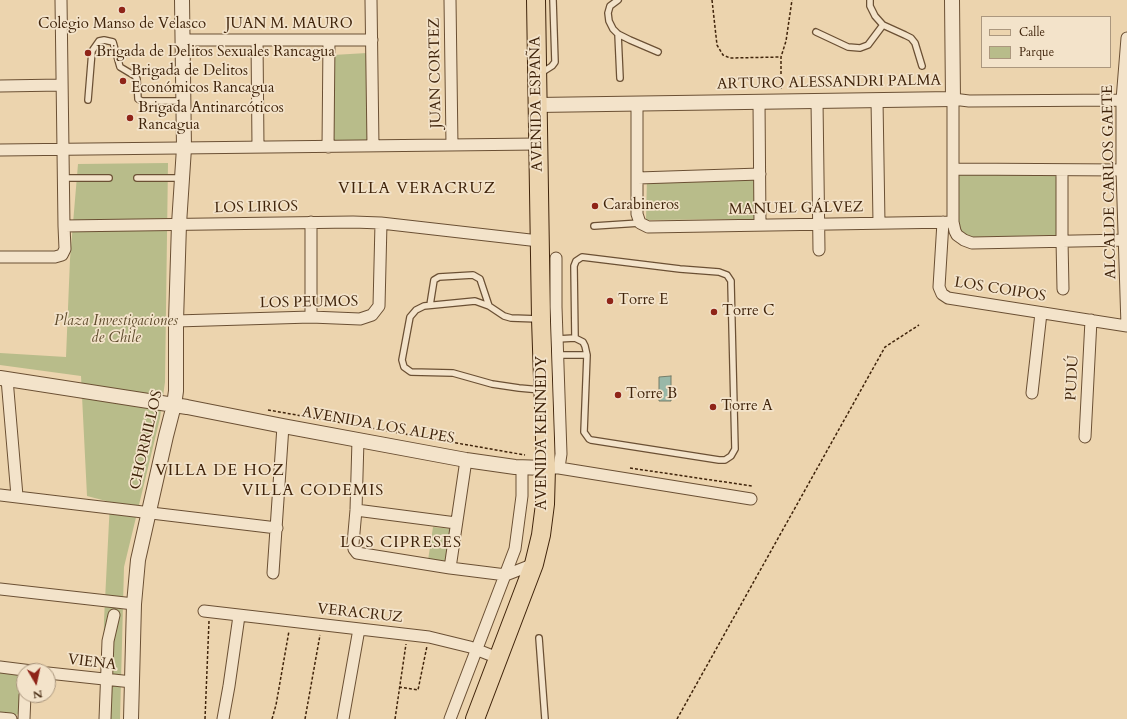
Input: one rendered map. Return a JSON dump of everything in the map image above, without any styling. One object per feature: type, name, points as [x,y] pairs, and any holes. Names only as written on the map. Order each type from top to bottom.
[{"type":"main road","name":"AVENIDA ESPAÑA","points":[[536,0],[539,208]]},
{"type":"main road","name":"AVENIDA KENNEDY","points":[[475,719],[534,564],[541,535],[550,465],[543,390],[550,347],[541,319],[539,208]]},
{"type":"street","points":[[0,257],[55,257],[62,255],[65,249],[61,0]]},
{"type":"street","name":"CHORRILLOS","points":[[131,719],[134,604],[138,560],[174,405],[177,379],[176,321],[179,224],[184,148],[182,0]]},
{"type":"street","points":[[371,0],[373,146]]},
{"type":"street","name":"JUAN CORTEZ","points":[[450,0],[452,145]]},
{"type":"street","points":[[952,0],[954,169],[948,222],[957,235],[972,243],[1062,240],[1126,240]]},
{"type":"street","name":"ALCALDE CARLOS GAETE","points":[[1127,38],[1122,100],[1122,170],[1126,240],[1127,326]]},
{"type":"street","name":"JUAN M. MAURO","points":[[182,40],[372,40]]},
{"type":"street","points":[[257,40],[258,148]]},
{"type":"street","points":[[328,147],[329,40]]},
{"type":"street","points":[[0,86],[62,85]]},
{"type":"street","name":"ARTURO ALESSANDRI PALMA","points":[[538,105],[953,99],[969,101],[1122,100]]},
{"type":"street","points":[[877,100],[879,223]]},
{"type":"street","points":[[817,101],[819,250]]},
{"type":"street","points":[[759,102],[760,224]]},
{"type":"street","points":[[637,104],[637,214],[640,223]]},
{"type":"street","points":[[0,150],[538,144]]},
{"type":"street","points":[[954,169],[1122,170]]},
{"type":"street","points":[[1062,170],[1063,289]]},
{"type":"street","points":[[638,178],[760,174]]},
{"type":"street","points":[[311,222],[311,317]]},
{"type":"street","name":"LOS LIRIOS","points":[[64,226],[311,222],[381,223],[539,241]]},
{"type":"street","name":"MANUEL GÁLVEZ","points":[[640,223],[648,227],[948,222]]},
{"type":"street","name":"LOS COIPOS","points":[[948,222],[939,287],[942,294],[948,298],[1127,326]]},
{"type":"street","name":"LOS PEUMOS","points":[[176,321],[311,317],[360,319],[372,315],[379,306],[381,223]]},
{"type":"street","name":"AVENIDA KENNEDY","points":[[550,465],[560,446],[550,347],[556,258]]},
{"type":"street","points":[[1032,393],[1041,313]]},
{"type":"street","name":"PUDÚ","points":[[1085,437],[1091,320]]},
{"type":"street","points":[[4,379],[17,496]]},
{"type":"street","name":"AVENIDA LOS ALPES","points":[[4,379],[174,405],[466,460],[522,468],[550,465],[751,499]]},
{"type":"street","points":[[273,573],[283,426]]},
{"type":"street","points":[[358,440],[356,510],[352,544],[357,553],[450,568],[506,575],[534,564]]},
{"type":"street","points":[[450,568],[466,460]]},
{"type":"street","name":"AVENIDA KENNEDY","points":[[450,719],[515,549],[518,536],[522,496],[522,468]]},
{"type":"street","points":[[0,495],[277,528]]},
{"type":"street","points":[[356,510],[456,523]]},
{"type":"street","points":[[0,589],[134,604]]},
{"type":"street","name":"VERACRUZ","points":[[206,611],[429,637],[476,649],[498,658]]},
{"type":"street","points":[[105,719],[109,634],[114,615]]},
{"type":"street","points":[[223,719],[239,616]]},
{"type":"street","points":[[343,719],[359,629]]},
{"type":"street","points":[[0,667],[16,669]]},
{"type":"street","name":"VIENA","points":[[56,674],[132,682]]},
{"type":"street","points":[[24,719],[25,703]]},
{"type":"street","points":[[0,718],[11,719]]},
{"type":"lane","points":[[537,75],[552,66],[555,62],[553,0]]},
{"type":"lane","points":[[618,0],[610,6],[608,14],[609,21],[613,29],[618,34],[658,52]]},
{"type":"lane","points":[[870,0],[870,6],[875,16],[883,25],[911,38],[915,43],[922,66]]},
{"type":"lane","points":[[816,32],[848,47],[860,48],[868,46],[883,25]]},
{"type":"lane","points":[[618,34],[620,78]]},
{"type":"lane","points":[[88,100],[92,51],[99,41],[104,40],[113,42],[120,67],[135,76],[137,79],[138,99],[142,101],[183,100]]},
{"type":"lane","points":[[64,178],[109,178]]},
{"type":"lane","points":[[137,178],[182,178]]},
{"type":"lane","points":[[594,226],[640,223]]},
{"type":"lane","points":[[550,347],[575,338],[583,342],[586,346],[584,432],[588,439],[719,460],[728,459],[733,453],[731,284],[727,275],[718,272],[582,257],[576,261],[574,266],[575,338]]},
{"type":"lane","points":[[430,305],[434,280],[439,277],[473,275],[480,278],[489,306]]},
{"type":"lane","points":[[541,319],[511,318],[504,316],[489,306],[475,301],[424,306],[416,310],[410,316],[402,360],[404,367],[411,372],[453,373],[492,384],[543,390]]},
{"type":"lane","points":[[550,347],[586,355]]},
{"type":"lane","points":[[539,638],[544,719]]},
{"type":"path","points":[[712,0],[717,45],[723,55],[730,58],[782,57]]},
{"type":"path","points":[[781,101],[782,57],[792,0]]},
{"type":"path","points":[[677,719],[885,348],[919,325]]},
{"type":"path","points":[[262,409],[550,465]]},
{"type":"path","points":[[626,468],[752,486]]},
{"type":"path","points":[[205,719],[206,611]]},
{"type":"path","points":[[272,719],[276,705],[290,622]]},
{"type":"path","points":[[305,719],[322,625]]},
{"type":"path","points":[[395,719],[407,635]]},
{"type":"path","points":[[399,687],[418,690],[429,637]]},
{"type":"green space","points":[[367,53],[369,144],[334,144],[333,55]]},
{"type":"green space","name":"Plaza Investigaciones de Chile","points":[[168,163],[165,382],[160,418],[124,567],[120,719],[102,719],[104,620],[110,502],[87,496],[81,376],[0,365],[0,353],[66,357],[70,259],[78,164]]},
{"type":"green space","points":[[958,173],[1059,174],[1058,235],[972,237],[966,235],[961,231],[958,225]]},
{"type":"green space","points":[[757,175],[758,219],[646,220],[647,177]]},
{"type":"green space","points":[[433,527],[452,529],[447,570],[427,567]]},
{"type":"green space","points":[[0,671],[16,673],[16,703],[20,703],[20,713],[16,715],[0,714]]},
{"type":"shaded area","points":[[671,376],[671,401],[659,401],[659,377]]},
{"type":"place","name":"Colegio Manso de Velasco","points":[[122,10]]},
{"type":"place","name":"Brigada de Delitos Sexuales Rancagua","points":[[88,53]]},
{"type":"place","name":"Brigada de Delitos Económicos Rancagua","points":[[123,81]]},
{"type":"place","name":"Brigada Antinarcóticos Rancagua","points":[[130,118]]},
{"type":"place","name":"Carabineros","points":[[595,206]]},
{"type":"place","name":"Torre E","points":[[610,301]]},
{"type":"place","name":"Torre C","points":[[714,312]]},
{"type":"place","name":"Torre B","points":[[618,395]]},
{"type":"place","name":"Torre A","points":[[713,407]]},
{"type":"district","name":"VILLA VERACRUZ","points":[[417,189]]},
{"type":"district","name":"VILLA DE HOZ","points":[[220,471]]},
{"type":"district","name":"VILLA CODEMIS","points":[[313,491]]},
{"type":"district","name":"LOS CIPRESES","points":[[401,543]]}]
